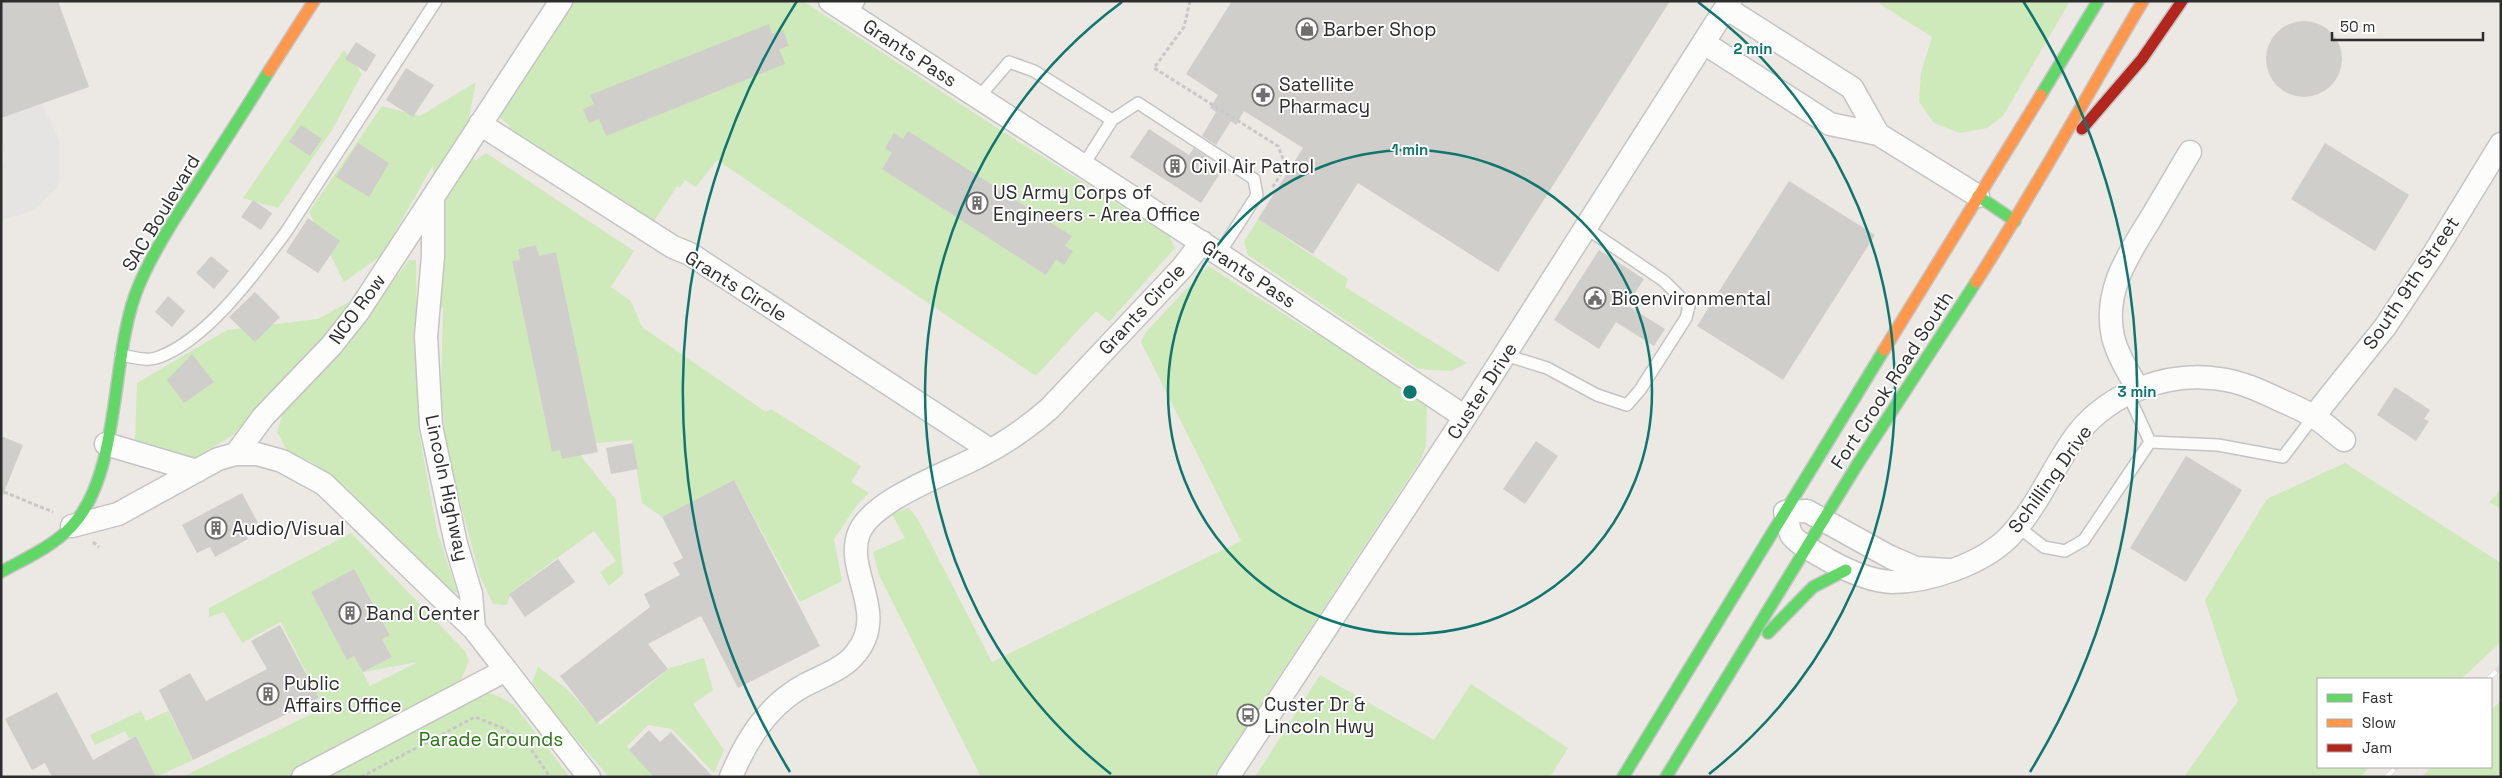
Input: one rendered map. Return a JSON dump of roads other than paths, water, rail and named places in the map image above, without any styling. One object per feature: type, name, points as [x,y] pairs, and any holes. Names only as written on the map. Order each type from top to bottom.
[{"type":"main road","name":"SAC Boulevard","points":[[1,572],[27,558],[72,526],[85,507],[97,483],[106,444],[132,303],[151,259],[314,1]]},
{"type":"main road","name":"Fort Crook Road South","points":[[1622,777],[2098,1]]},
{"type":"main road","name":"Fort Crook Road South","points":[[1666,777],[1824,519],[2015,221],[2049,159],[2143,1]]},
{"type":"main road","points":[[1978,196],[2015,221],[2086,123],[2142,59],[2182,1]]},
{"type":"main road","points":[[1732,670],[1813,587],[1846,570]]},
{"type":"street","name":"NCO Row","points":[[236,454],[263,417],[331,346],[358,312],[561,1]]},
{"type":"street","name":"Grants Pass","points":[[830,1],[855,8],[979,97],[1465,417]]},
{"type":"street","points":[[1728,5],[1852,88],[1878,134]]},
{"type":"street","name":"Custer Drive","points":[[1228,777],[1465,417],[1728,5]]},
{"type":"street","points":[[1704,43],[1830,124],[1878,134],[1978,196]]},
{"type":"street","name":"Grants Circle","points":[[480,124],[673,247],[690,254],[990,450]]},
{"type":"street","name":"South 9th Street","points":[[2314,416],[2385,327],[2433,255],[2501,144]]},
{"type":"street","points":[[2133,391],[2114,338],[2110,317],[2111,300],[2116,281],[2125,260],[2190,152]]},
{"type":"street","name":"Lincoln Highway","points":[[433,197],[433,256],[426,336],[431,426],[456,544],[471,594],[474,629]]},
{"type":"street","name":"Grants Circle","points":[[731,777],[744,749],[766,716],[790,694],[845,663],[862,646],[869,608],[856,558],[856,544],[859,532],[866,520],[888,502],[990,450],[1030,426],[1049,409],[1182,268],[1210,248]]},
{"type":"street","name":"Schilling Drive","points":[[1948,570],[1916,568],[1890,557],[1807,511],[1784,512],[1792,535],[1807,547],[1846,570],[1890,582],[1917,579],[1967,565],[1990,552],[2009,536],[2031,508],[2080,432],[2098,414],[2133,391],[2192,377],[2220,378],[2247,385],[2314,416],[2344,440]]},
{"type":"street","points":[[106,444],[197,472]]},
{"type":"street","points":[[72,526],[118,514],[218,459],[236,454],[257,454],[282,461],[324,484],[474,629],[589,777]]},
{"type":"street","points":[[303,777],[506,670]]},
{"type":"lane","points":[[121,355],[145,359],[158,358],[202,329],[232,300],[260,268],[286,232],[436,1]]},
{"type":"lane","points":[[979,97],[1009,62],[1034,71],[1112,120]]},
{"type":"lane","points":[[1083,166],[1112,120],[1138,103],[1254,179],[1257,195],[1210,248]]},
{"type":"lane","points":[[1505,355],[1547,368],[1597,395],[1627,405],[1640,390],[1686,318],[1689,306],[1664,281],[1586,228]]},
{"type":"lane","points":[[2133,391],[2150,442]]},
{"type":"lane","points":[[2150,442],[2218,444],[2283,457],[2314,416]]},
{"type":"lane","points":[[2017,526],[2044,547],[2065,551],[2084,540],[2150,442]]},
{"type":"railway","points":[[2489,678],[2501,667]]},
{"type":"railway","points":[[2386,777],[2396,768]]},
{"type":"place","name":"Barber Shop","points":[[1307,29]]},
{"type":"place","name":"Satellite Pharmacy","points":[[1263,95]]},
{"type":"place","name":"Civil Air Patrol","points":[[1175,166]]},
{"type":"place","name":"US Army Corps of Engineers - Area Office","points":[[977,203]]},
{"type":"place","name":"Bioenvironmental","points":[[1595,298]]},
{"type":"place","name":"Audio/Visual","points":[[216,528]]},
{"type":"place","name":"Band Center","points":[[350,613]]},
{"type":"place","name":"Public Affairs Office","points":[[268,694]]},
{"type":"place","name":"Custer Dr & Lincoln Hwy","points":[[1248,715]]},
{"type":"park label","name":"Parade Grounds","points":[[491,739]]}]
